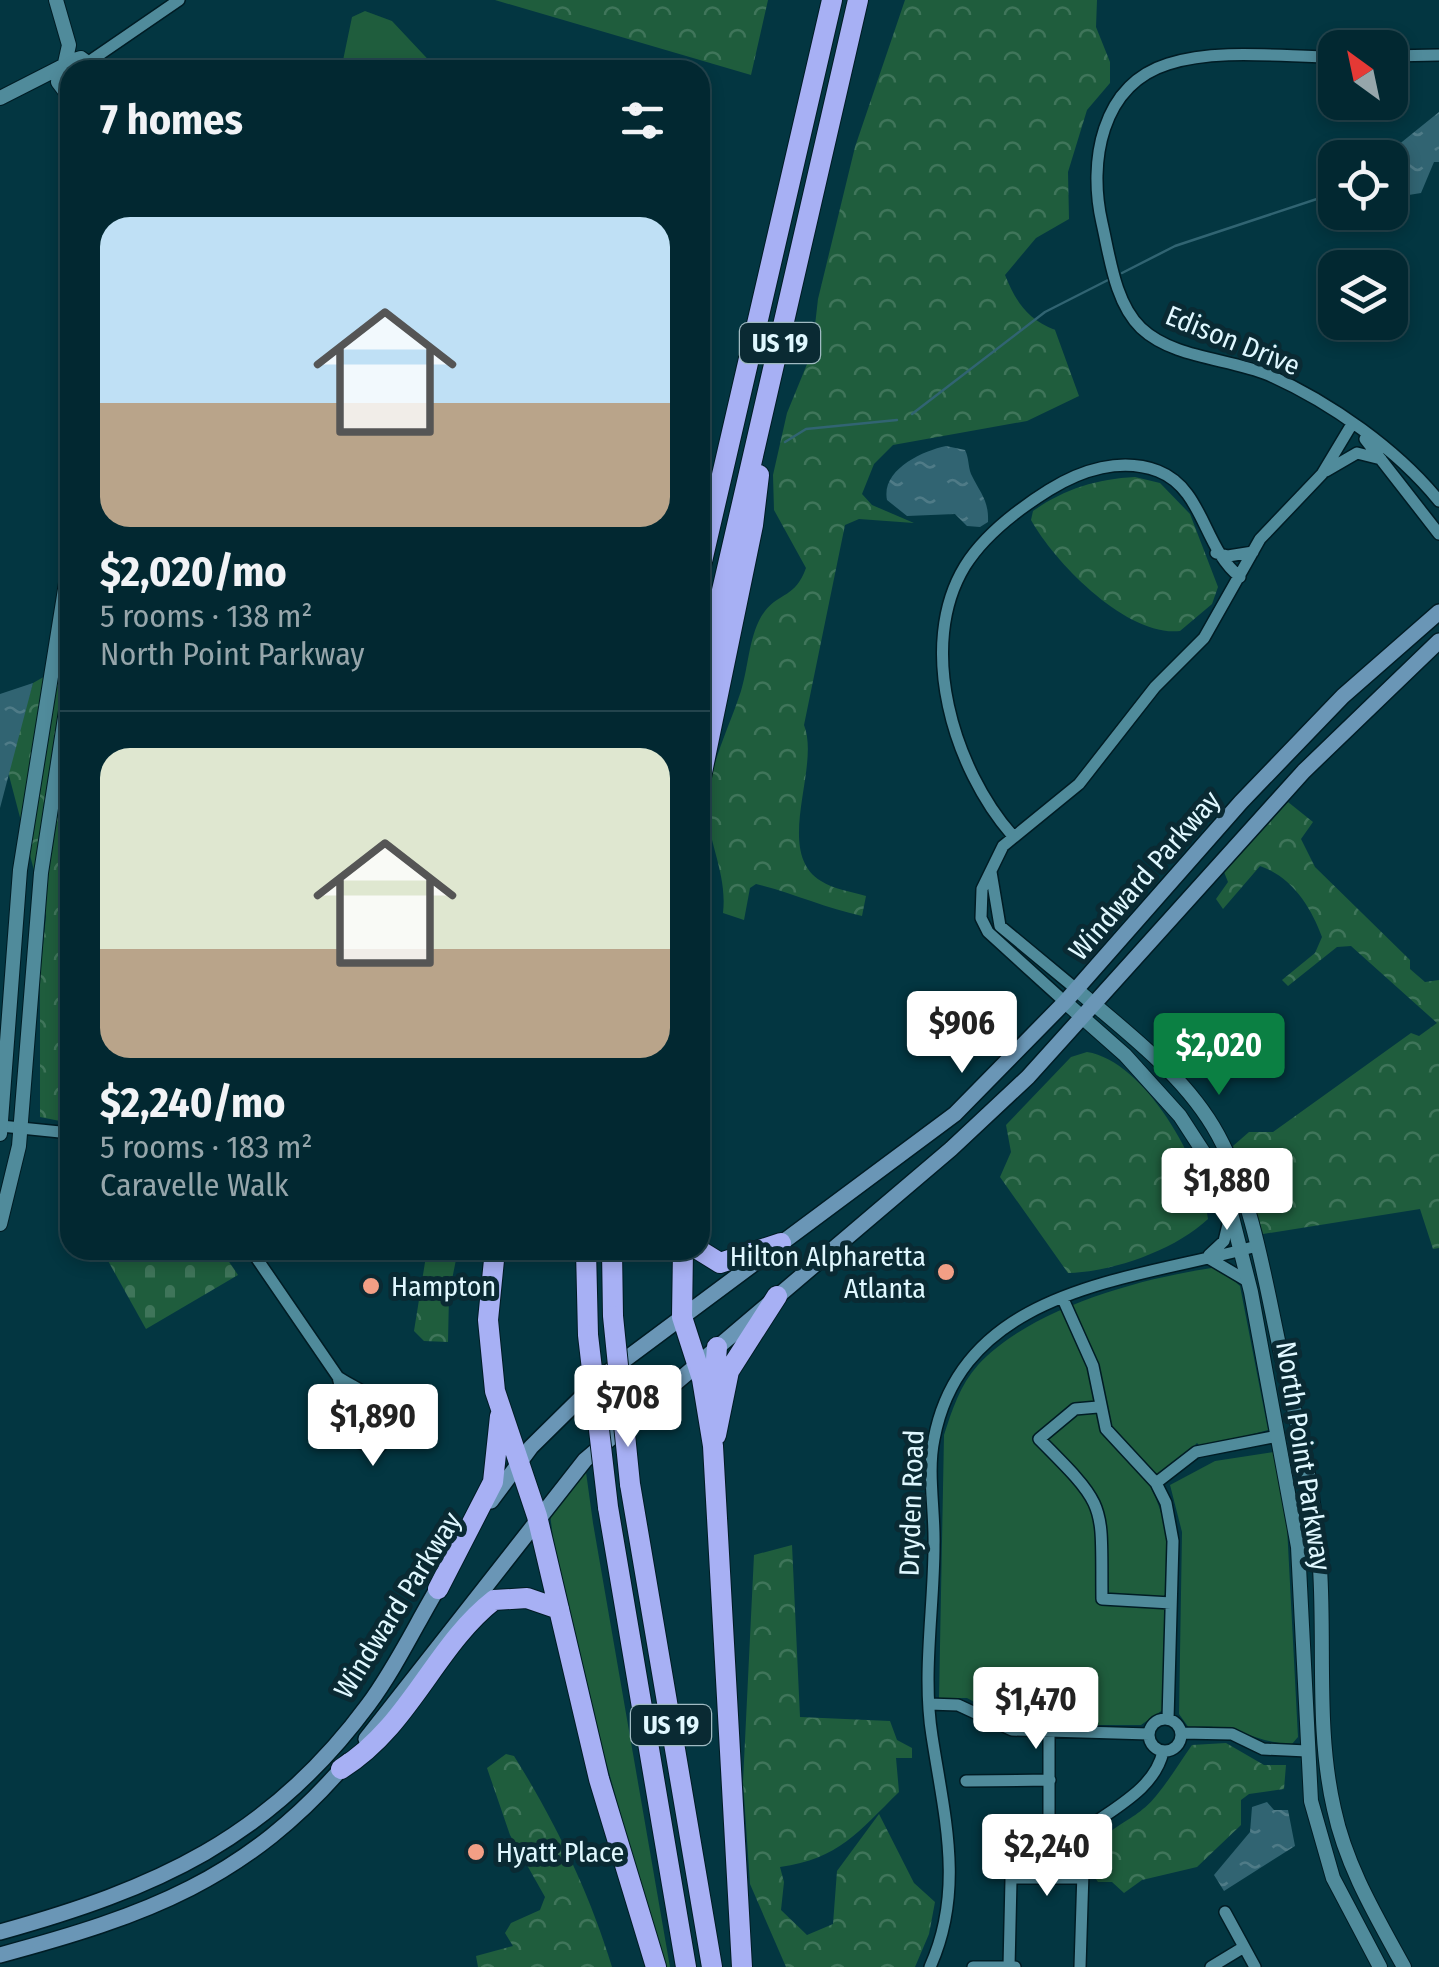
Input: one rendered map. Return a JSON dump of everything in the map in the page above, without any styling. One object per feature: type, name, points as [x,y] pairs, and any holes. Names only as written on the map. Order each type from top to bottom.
[{"type":"highway","name":"US 19","points":[[710,527],[832,0]]},
{"type":"highway","name":"US 19","points":[[710,644],[858,0]]},
{"type":"highway","points":[[710,734],[753,525],[769,393]]},
{"type":"highway","points":[[710,1257],[720,1263],[781,1243]]},
{"type":"highway","points":[[438,1588],[493,1482],[500,1414],[489,1344],[494,1260]]},
{"type":"highway","name":"US 19","points":[[586,1260],[588,1336],[608,1507],[686,1967]]},
{"type":"highway","name":"US 19","points":[[612,1260],[613,1316],[630,1484],[712,1967]]},
{"type":"highway","points":[[683,1260],[682,1317],[698,1364],[713,1446],[742,1967]]},
{"type":"highway","points":[[713,1446],[729,1371],[777,1296]]},
{"type":"highway","points":[[708,1413],[715,1390],[716,1347]]},
{"type":"highway","points":[[500,1414],[521,1460],[537,1516],[599,1778],[656,1967]]},
{"type":"highway","points":[[340,1769],[364,1754],[392,1726],[494,1600],[528,1598],[559,1608]]},
{"type":"main road","name":"Windward Parkway","points":[[0,1932],[114,1898],[168,1875],[238,1834],[299,1782],[366,1707],[521,1460],[572,1403],[956,1114],[1161,898],[1241,802],[1343,696],[1439,612]]},
{"type":"main road","name":"Windward Parkway","points":[[0,1955],[112,1925],[170,1900],[258,1845],[314,1797],[584,1460],[951,1149],[1028,1078],[1304,771],[1439,641]]},
{"type":"main road","points":[[299,1782],[314,1797]]},
{"type":"street","points":[[59,0],[69,46],[65,60]]},
{"type":"street","points":[[59,0],[90,60]]},
{"type":"street","points":[[98,60],[115,41],[179,0]]},
{"type":"street","points":[[1408,56],[1439,55]]},
{"type":"street","name":"Edison Drive","points":[[1318,56],[1207,58],[1169,63],[1142,75],[1106,120],[1099,144],[1096,185],[1120,292],[1128,314],[1142,329],[1175,348],[1270,375],[1352,424]]},
{"type":"street","points":[[0,98],[60,67]]},
{"type":"street","points":[[24,86],[60,94]]},
{"type":"street","points":[[1352,424],[1385,460],[1439,534]]},
{"type":"street","points":[[1322,474],[1352,424]]},
{"type":"street","points":[[1352,424],[1395,452],[1439,501]]},
{"type":"street","points":[[1065,1002],[988,932],[981,908],[990,868],[1012,835],[1093,770],[1154,688],[1217,623],[1253,552],[1276,520],[1322,474],[1357,453],[1385,460]]},
{"type":"street","points":[[1012,835],[982,799],[968,771],[949,706],[940,642],[962,571],[977,550],[1023,506],[1060,483],[1113,463],[1156,470],[1178,483],[1195,504],[1216,553],[1240,576]]},
{"type":"street","points":[[1216,553],[1228,556],[1253,552]]},
{"type":"street","points":[[0,1134],[20,870],[60,620]]},
{"type":"street","points":[[0,1224],[21,1128],[40,873],[60,748]]},
{"type":"street","points":[[990,868],[1000,926],[1076,989]]},
{"type":"street","name":"North Point Parkway","points":[[1076,989],[1166,1068],[1216,1132],[1236,1173],[1298,1424],[1320,1563],[1326,1753],[1333,1807],[1358,1880],[1404,1967]]},
{"type":"street","name":"North Point Parkway","points":[[1065,1002],[1125,1054],[1180,1116],[1218,1176],[1230,1209],[1249,1282],[1298,1546],[1311,1801],[1327,1863],[1380,1967]]},
{"type":"street","points":[[1,1126],[60,1132]]},
{"type":"street","points":[[1230,1209],[1224,1242],[1206,1258],[1249,1282]]},
{"type":"street","name":"Dryden Road","points":[[930,1967],[948,1912],[950,1851],[929,1704],[932,1445],[941,1408],[961,1365],[982,1343],[1012,1322],[1123,1276],[1257,1246]]},
{"type":"street","points":[[257,1260],[338,1377],[358,1442],[372,1449],[384,1446],[393,1436],[395,1421],[386,1408],[338,1377]]},
{"type":"street","points":[[1063,1298],[1093,1366],[1098,1407],[1112,1437],[1156,1484],[1166,1503],[1173,1542],[1168,1719],[1182,1734],[1220,1732],[1263,1749],[1307,1751]]},
{"type":"street","points":[[347,1414],[356,1400],[366,1396]]},
{"type":"street","points":[[1098,1407],[1075,1409],[1055,1421],[1039,1439],[1096,1498],[1103,1530],[1102,1599],[1172,1602]]},
{"type":"street","points":[[1156,1484],[1196,1452],[1278,1436]]},
{"type":"street","points":[[929,1704],[958,1705],[1012,1730],[1149,1734]]},
{"type":"street","points":[[1163,1752],[1151,1744],[1149,1734],[1153,1724],[1168,1719]]},
{"type":"street","points":[[1048,1732],[1049,1826]]},
{"type":"street","points":[[1163,1752],[1177,1747],[1182,1734]]},
{"type":"street","points":[[973,1967],[1012,1967],[1012,1836],[1017,1826],[1094,1824],[1141,1788],[1156,1771],[1163,1752]]},
{"type":"street","points":[[966,1780],[1050,1780]]},
{"type":"street","points":[[1080,1967],[1082,1878],[1094,1824]]},
{"type":"street","points":[[1012,1878],[1082,1878]]},
{"type":"street","points":[[1225,1912],[1254,1967]]},
{"type":"street","points":[[1211,1967],[1244,1947]]},
{"type":"green space","points":[[495,0],[768,0],[751,75]]},
{"type":"green space","points":[[905,0],[1097,0],[1096,27],[1110,62],[1110,83],[1087,110],[1068,172],[1069,219],[1036,238],[1005,275],[1024,308],[1037,321],[1055,330],[1079,396],[1027,421],[893,445],[874,464],[862,494],[872,505],[914,523],[859,519],[845,525],[804,725],[808,743],[799,830],[800,850],[807,867],[826,884],[866,896],[862,916],[756,884],[750,888],[744,920],[723,913],[722,882],[710,829],[710,781],[741,691],[760,619],[797,585],[806,568],[774,510],[773,475],[787,413],[812,352],[818,299],[855,147]]},
{"type":"green space","points":[[365,11],[392,21],[429,60],[343,60],[352,17]]},
{"type":"green space","points":[[1135,477],[1160,483],[1190,514],[1218,587],[1212,604],[1180,631],[1159,630],[1116,610],[1075,576],[1031,520],[1033,511],[1069,491]]},
{"type":"green space","points":[[60,668],[60,1121],[40,1117],[40,974],[46,916],[7,768],[33,683]]},
{"type":"green space","points":[[1288,802],[1313,822],[1301,839],[1315,867],[1410,960],[1410,969],[1425,982],[1439,980],[1439,1248],[1433,1249],[1420,1209],[1263,1234],[1233,1146],[1249,1132],[1273,1132],[1411,1033],[1419,1036],[1437,1023],[1351,946],[1337,947],[1288,986],[1282,980],[1315,953],[1322,937],[1299,894],[1271,871],[1260,866],[1223,909],[1216,899],[1228,882],[1224,872]]},
{"type":"green space","points":[[1087,1052],[1130,1074],[1167,1118],[1195,1171],[1208,1219],[1179,1240],[1142,1257],[1068,1273],[1000,1177],[1011,1152],[1006,1125],[1071,1057]]},
{"type":"green space","points":[[108,1260],[228,1260],[238,1275],[146,1329]]},
{"type":"green space","points":[[425,1260],[456,1260],[449,1294],[448,1342],[424,1341],[414,1331]]},
{"type":"green space","points":[[1219,1267],[1240,1286],[1268,1430],[1202,1448],[1197,1443],[1151,1488],[1160,1508],[1168,1549],[1163,1654],[1168,1659],[1167,1707],[1141,1725],[1032,1725],[1007,1720],[967,1698],[939,1698],[944,1435],[966,1381],[1000,1345],[1057,1312],[1123,1287]]},
{"type":"green space","points":[[1274,1452],[1287,1526],[1298,1737],[1292,1744],[1219,1727],[1189,1728],[1179,1714],[1182,1532],[1170,1485],[1215,1461]]},
{"type":"green space","points":[[586,1472],[670,1967],[663,1967],[605,1758],[553,1538],[550,1514]]},
{"type":"green space","points":[[792,1545],[800,1717],[890,1721],[897,1740],[912,1748],[912,1758],[896,1758],[899,1792],[846,1842],[818,1858],[780,1867],[784,1882],[781,1910],[807,1935],[833,1924],[837,1871],[879,1814],[914,1883],[935,1902],[929,1934],[915,1967],[786,1967],[750,1884],[743,1782],[754,1555]]},
{"type":"green space","points":[[1226,1743],[1264,1765],[1286,1765],[1284,1789],[1249,1794],[1241,1800],[1241,1825],[1197,1867],[1142,1880],[1124,1893],[1112,1882],[1098,1882],[1091,1872],[1095,1855],[1108,1834],[1146,1807],[1192,1745]]},
{"type":"green space","points":[[506,1754],[514,1756],[557,1832],[593,1912],[612,1967],[478,1967],[476,1956],[513,1946],[505,1933],[511,1923],[540,1910],[545,1897],[510,1835],[487,1768]]},
{"type":"water","points":[[1439,112],[1439,162],[1434,162],[1421,193],[1408,195],[1408,140],[1404,140]]},
{"type":"water","points":[[946,446],[965,450],[987,508],[988,522],[980,527],[967,526],[955,514],[907,516],[887,500],[890,480],[897,471],[915,457]]},
{"type":"water","points":[[33,683],[0,808],[0,694]]},
{"type":"water","points":[[1267,1802],[1274,1810],[1288,1810],[1295,1846],[1224,1891],[1214,1875],[1250,1832],[1252,1807]]},
{"type":"waterway","points":[[1122,273],[1175,246],[1318,199]]},
{"type":"waterway","points":[[912,414],[1045,312],[1108,280]]},
{"type":"waterway","points":[[785,442],[806,429],[897,420]]},
{"type":"place","name":"Hilton Alpharetta Atlanta","points":[[946,1272]]},
{"type":"place","name":"Hampton","points":[[371,1286]]},
{"type":"place","name":"Hyatt Place","points":[[476,1852]]}]
